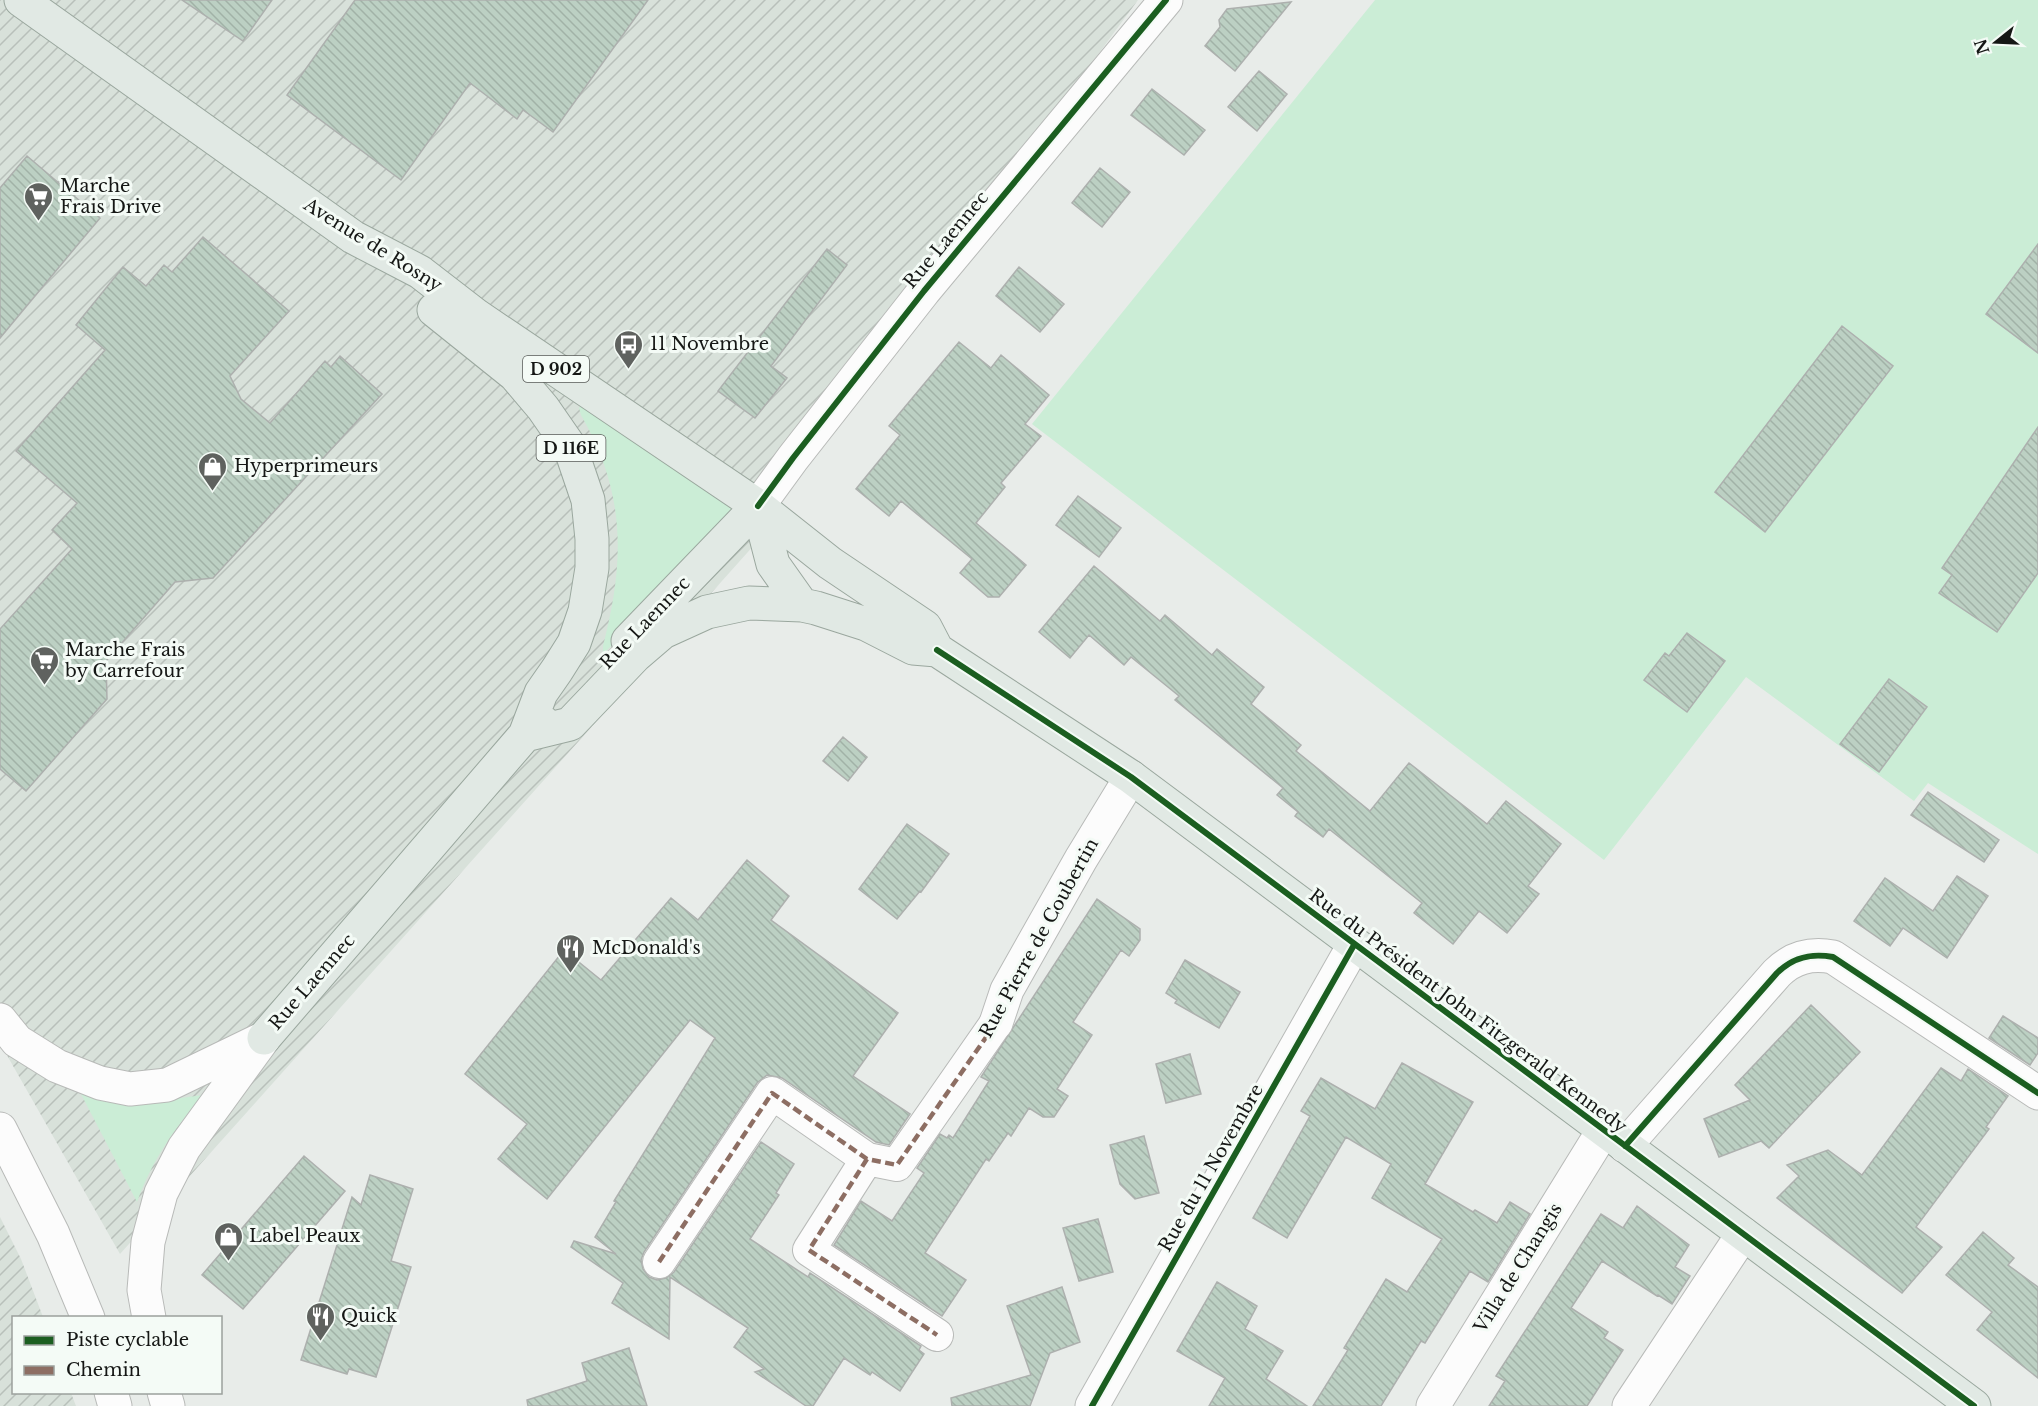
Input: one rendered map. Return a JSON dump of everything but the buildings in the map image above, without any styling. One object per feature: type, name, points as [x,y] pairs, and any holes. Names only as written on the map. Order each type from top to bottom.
[{"type":"main road","name":"Avenue de Rosny","points":[[21,0],[353,237],[420,272],[477,316],[758,506]]},
{"type":"main road","name":"Rue Laennec","points":[[353,237],[413,293],[515,375],[543,408],[570,447],[588,500],[592,539],[589,590],[585,611],[574,643],[541,693],[525,735]]},
{"type":"main road","name":"Rue Laennec","points":[[264,1038],[525,735],[558,714],[758,506]]},
{"type":"main road","points":[[758,506],[773,564],[802,605]]},
{"type":"main road","name":"D 902","points":[[758,506],[830,563],[925,627],[937,650]]},
{"type":"main road","name":"Rue Laennec","points":[[525,735],[570,724],[635,656],[663,632],[707,612],[749,603],[802,605]]},
{"type":"main road","name":"D 902","points":[[802,605],[866,624],[913,648],[937,650]]},
{"type":"main road","name":"Rue du Président John Fitzgerald Kennedy","points":[[937,650],[1131,777],[1743,1234],[1955,1400]]},
{"type":"street","name":"Rue Laennec","points":[[758,506],[924,291],[1166,0]]},
{"type":"street","name":"Rue Pierre de Coubertin","points":[[659,1262],[772,1093],[867,1159],[897,1165],[996,1023],[1007,990],[1081,859],[1131,777]]},
{"type":"street","name":"Rue du 11 Novembre","points":[[1092,1406],[1354,945]]},
{"type":"street","name":"Villa de Changis","points":[[1433,1406],[1614,1138],[1788,963],[1809,956],[1833,957],[2038,1093]]},
{"type":"street","points":[[0,1020],[17,1041],[57,1066],[100,1083],[130,1089],[167,1085],[264,1038]]},
{"type":"street","points":[[149,1316],[144,1290],[148,1242],[161,1192],[184,1148],[264,1038]]},
{"type":"street","points":[[0,1129],[53,1234],[88,1316]]},
{"type":"street","points":[[867,1159],[809,1250],[937,1335]]},
{"type":"street","points":[[1629,1406],[1743,1234]]},
{"type":"shaded area","points":[[0,0],[1138,0],[924,291],[793,458],[773,524],[120,1254],[0,1043]]},
{"type":"shaded area","points":[[0,1217],[21,1259],[43,1316],[12,1316],[12,1394],[71,1394],[76,1406],[0,1406]]},
{"type":"green space","points":[[1375,0],[2038,0],[2038,854],[1928,783],[1914,801],[1746,677],[1604,860],[1032,424]]},
{"type":"green space","points":[[583,404],[589,405],[737,513],[734,522],[605,652],[603,652],[603,646],[615,585],[618,556],[617,528],[614,500],[607,472],[581,415],[579,408]]},
{"type":"green space","points":[[81,1094],[144,1103],[203,1095],[165,1145],[137,1202]]},
{"type":"marked path","points":[[659,1262],[772,1093],[867,1159],[897,1165],[996,1023]]},
{"type":"marked path","points":[[867,1159],[809,1250],[937,1335]]},
{"type":"cycle path","points":[[758,506],[924,291],[1166,0]]},
{"type":"cycle path","points":[[937,650],[1131,777],[1974,1406]]},
{"type":"cycle path","points":[[1092,1406],[1354,945]]},
{"type":"cycle path","points":[[1625,1146],[1777,973],[1789,963],[1810,956],[1833,957],[2038,1093]]},
{"type":"place","name":"Marche Frais Drive","points":[[39,222]]},
{"type":"place","name":"11 Novembre","points":[[629,370]]},
{"type":"place","name":"Hyperprimeurs","points":[[213,492]]},
{"type":"place","name":"Marche Frais by Carrefour","points":[[44,686]]},
{"type":"place","name":"McDonald's","points":[[571,974]]},
{"type":"place","name":"Label Peaux","points":[[228,1262]]},
{"type":"place","name":"Quick","points":[[320,1342]]}]
